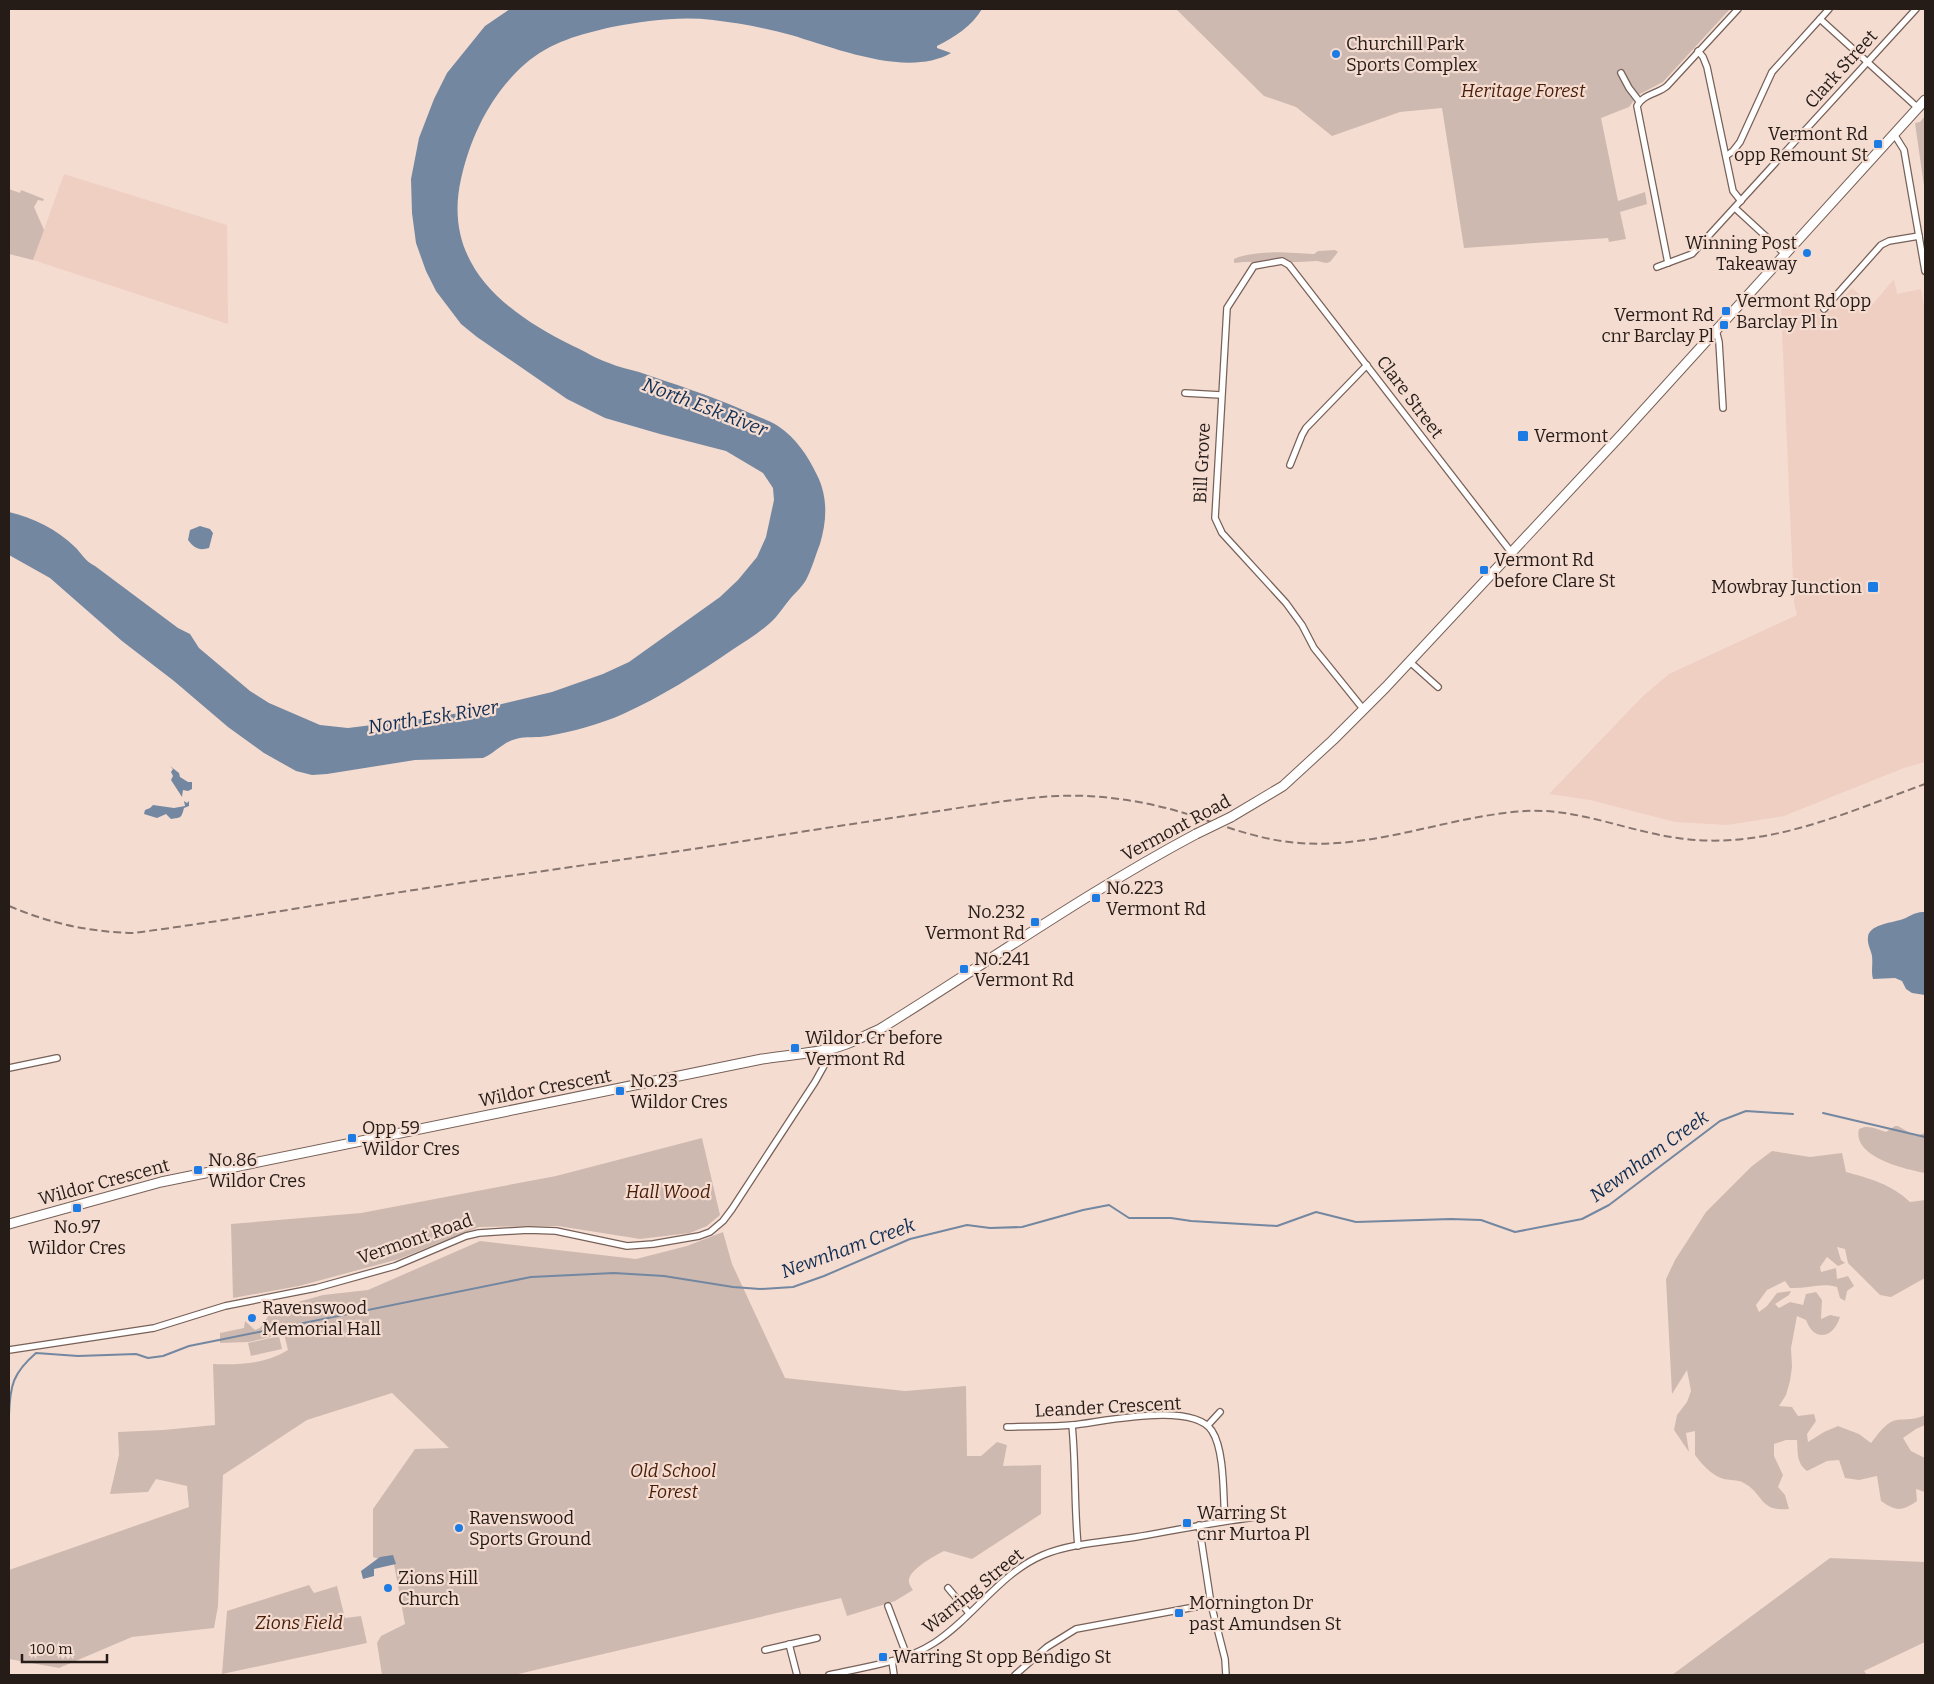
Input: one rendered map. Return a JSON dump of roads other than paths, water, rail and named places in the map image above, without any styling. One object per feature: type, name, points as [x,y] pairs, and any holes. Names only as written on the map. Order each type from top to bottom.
[{"type":"street","points":[[1639,101],[1664,89],[1738,9]]},
{"type":"street","points":[[1726,156],[1733,152],[1740,142],[1772,72],[1829,9]]},
{"type":"street","name":"Clark Street","points":[[1657,267],[1692,254],[1916,9]]},
{"type":"street","points":[[1820,19],[1918,108]]},
{"type":"street","points":[[1698,51],[1707,67],[1733,191],[1741,201]]},
{"type":"street","points":[[1621,73],[1639,101]]},
{"type":"street","name":"Vermont Road","points":[[9,1350],[154,1328],[225,1306],[316,1288],[395,1266],[466,1236],[479,1233],[528,1230],[556,1231],[627,1246],[653,1244],[699,1236],[716,1227],[732,1209],[823,1068],[826,1050],[844,1045],[880,1029],[1153,856],[1231,817],[1283,786],[1364,710],[1410,662],[1925,100]]},
{"type":"street","points":[[1639,101],[1637,110],[1668,263]]},
{"type":"street","points":[[1894,134],[1904,150],[1925,271]]},
{"type":"street","points":[[1734,208],[1785,254]]},
{"type":"street","points":[[1824,309],[1881,244],[1919,236]]},
{"type":"street","name":"Bill Grove","points":[[1285,262],[1268,262],[1254,266],[1230,302],[1226,314],[1214,509],[1218,526],[1296,615],[1314,648],[1364,710]]},
{"type":"street","name":"Clare Street","points":[[1285,262],[1298,275],[1511,552]]},
{"type":"street","points":[[1716,330],[1719,342],[1723,408]]},
{"type":"street","points":[[1290,465],[1306,428],[1367,365]]},
{"type":"street","points":[[1185,393],[1221,396]]},
{"type":"street","points":[[1410,662],[1438,688]]},
{"type":"street","name":"Wildor Crescent","points":[[9,1224],[161,1182],[762,1059],[826,1050]]},
{"type":"street","points":[[9,1068],[57,1058]]},
{"type":"street","points":[[1220,1412],[1208,1425],[1218,1442],[1220,1450],[1225,1521]]},
{"type":"street","name":"Leander Crescent","points":[[1007,1427],[1072,1425],[1136,1417],[1180,1416],[1192,1417],[1208,1425]]},
{"type":"street","points":[[1072,1425],[1076,1459],[1078,1546]]},
{"type":"street","name":"Warring Street","points":[[829,1675],[892,1661],[935,1642],[1011,1576],[1026,1564],[1042,1556],[1078,1546],[1256,1517]]},
{"type":"street","points":[[1199,1525],[1211,1604],[1225,1659],[1226,1675]]},
{"type":"street","points":[[948,1588],[969,1614]]},
{"type":"street","points":[[1015,1675],[1047,1647],[1076,1629],[1089,1625],[1211,1604]]},
{"type":"street","points":[[888,1606],[907,1656]]},
{"type":"street","points":[[765,1650],[817,1638]]},
{"type":"street","points":[[789,1644],[797,1675]]},
{"type":"street","points":[[892,1661],[894,1675]]},
{"type":"water","name":"North Esk River","points":[[510,9],[982,9],[962,31],[937,46],[937,48],[951,53],[934,60],[914,63],[893,62],[850,53],[791,35],[752,26],[713,20],[675,19],[612,27],[555,44],[525,64],[502,88],[484,116],[470,147],[461,179],[458,209],[461,236],[470,260],[484,282],[502,301],[524,318],[573,346],[616,366],[717,399],[778,426],[796,442],[821,483],[825,500],[825,517],[820,544],[804,583],[766,627],[679,685],[614,718],[544,737],[516,739],[483,758],[415,760],[327,774],[312,775],[296,771],[264,753],[228,727],[174,681],[122,641],[50,578],[9,555],[9,512],[36,521],[60,535],[89,562],[178,628],[190,634],[199,648],[250,691],[269,703],[320,725],[348,728],[477,710],[552,692],[603,674],[629,662],[720,597],[738,580],[757,557],[766,537],[774,500],[773,488],[763,473],[726,451],[605,418],[567,399],[461,324],[436,291],[426,271],[416,243],[412,213],[411,179],[419,138],[434,99],[447,73],[485,26]]},
{"type":"water","points":[[200,526],[210,529],[213,533],[209,548],[197,548],[188,540],[190,530]]},
{"type":"water","points":[[170,766],[179,773],[180,777],[188,782],[192,782],[192,789],[188,791],[183,790],[182,797],[171,780],[173,769]]},
{"type":"water","points":[[184,801],[187,803],[189,801],[189,806],[184,808],[181,816],[178,818],[171,819],[166,814],[157,818],[144,814],[145,810],[153,805],[174,808],[185,806]]},
{"type":"water","points":[[1918,912],[1925,912],[1925,995],[1912,993],[1906,989],[1902,981],[1895,978],[1873,979],[1872,956],[1868,940],[1869,933],[1881,925],[1900,920]]},
{"type":"water","points":[[393,1555],[396,1564],[374,1569],[374,1576],[363,1579],[361,1571],[380,1557]]},
{"type":"waterway","name":"Newnham Creek","points":[[9,1415],[10,1395],[14,1380],[22,1367],[36,1353],[78,1356],[136,1354],[148,1358],[163,1356],[189,1346],[531,1277],[614,1273],[664,1276],[733,1287],[760,1289],[793,1287],[824,1276],[910,1239],[967,1225],[990,1228],[1022,1227],[1083,1210],[1109,1205],[1129,1218],[1171,1218],[1277,1226],[1316,1212],[1356,1222],[1481,1220],[1515,1232],[1582,1219],[1609,1205],[1720,1121],[1746,1111],[1793,1114]]},
{"type":"waterway","name":"Newnham Creek","points":[[1823,1113],[1925,1137]]},
{"type":"railway","points":[[9,906],[70,926],[101,931],[133,933],[983,804],[1057,796],[1106,797],[1138,802],[1184,813],[1269,839],[1299,843],[1328,844],[1356,841],[1468,819],[1525,811],[1545,811],[1583,816],[1678,838],[1710,841],[1742,839],[1804,827],[1925,784]]},
{"type":"place","name":"Churchill Park Sports Complex","points":[[1336,54]]},
{"type":"place","name":"Vermont Rd opp Remount St","points":[[1878,144]]},
{"type":"place","name":"Winning Post Takeaway","points":[[1807,253]]},
{"type":"place","name":"Vermont Rd opp Barclay Pl In","points":[[1726,311]]},
{"type":"place","name":"Vermont Rd cnr Barclay Pl","points":[[1724,325]]},
{"type":"place","name":"Vermont","points":[[1523,436]]},
{"type":"place","name":"Vermont Rd before Clare St","points":[[1484,570]]},
{"type":"place","name":"Mowbray Junction","points":[[1873,587]]},
{"type":"place","name":"No.223 Vermont Rd","points":[[1096,898]]},
{"type":"place","name":"No.232 Vermont Rd","points":[[1035,922]]},
{"type":"place","name":"No.241 Vermont Rd","points":[[964,969]]},
{"type":"place","name":"Wildor Cr before Vermont Rd","points":[[795,1048]]},
{"type":"place","name":"No.23 Wildor Cres","points":[[620,1091]]},
{"type":"place","name":"Opp 59 Wildor Cres","points":[[352,1138]]},
{"type":"place","name":"No.86 Wildor Cres","points":[[198,1170]]},
{"type":"place","name":"No.97 Wildor Cres","points":[[77,1208]]},
{"type":"place","name":"Ravenswood Memorial Hall","points":[[252,1318]]},
{"type":"place","name":"Warring St cnr Murtoa Pl","points":[[1187,1523]]},
{"type":"place","name":"Ravenswood Sports Ground","points":[[459,1528]]},
{"type":"place","name":"Zions Hill Church","points":[[388,1588]]},
{"type":"place","name":"Mornington Dr past Amundsen St","points":[[1179,1613]]},
{"type":"place","name":"Warring St opp Bendigo St","points":[[883,1657]]},
{"type":"park label","name":"Heritage Forest","points":[[1523,91]]},
{"type":"park label","name":"Hall Wood","points":[[668,1192]]},
{"type":"park label","name":"Old School Forest","points":[[673,1481]]},
{"type":"park label","name":"Zions Field","points":[[299,1623]]}]
